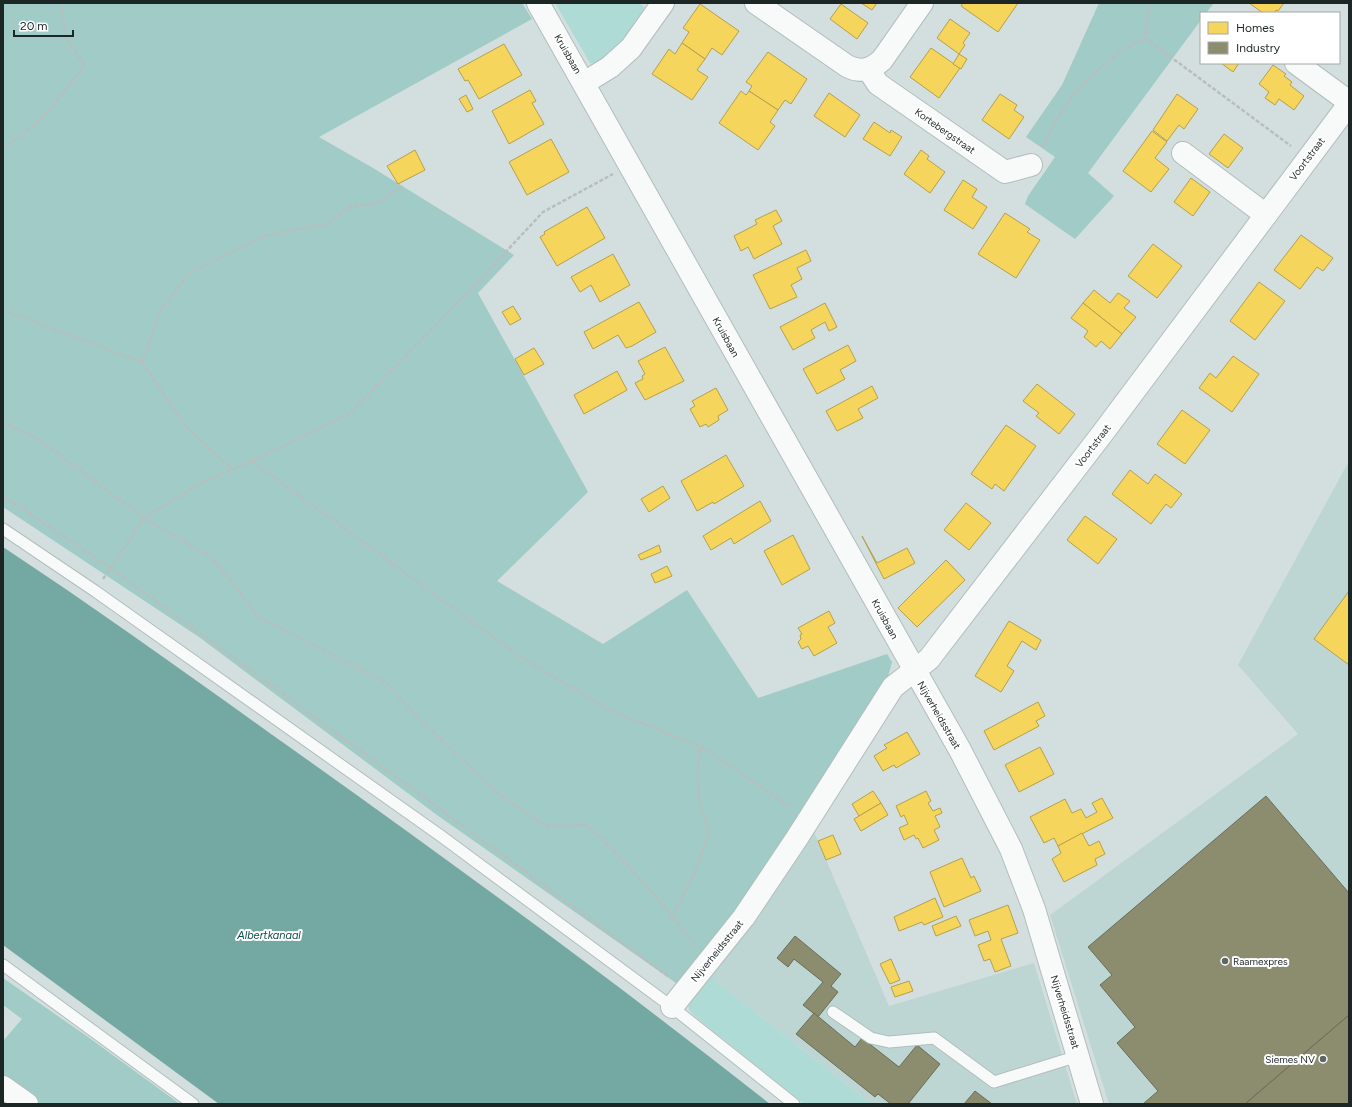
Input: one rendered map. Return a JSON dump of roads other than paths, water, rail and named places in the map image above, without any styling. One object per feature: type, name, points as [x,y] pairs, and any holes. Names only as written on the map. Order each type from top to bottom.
[{"type":"street","name":"Kruisbaan","points":[[538,3],[914,670]]},
{"type":"street","points":[[584,83],[610,67],[630,48],[663,3]]},
{"type":"street","points":[[756,3],[853,69],[868,69],[882,60],[922,3]]},
{"type":"street","name":"Voortstraat","points":[[914,670],[929,659],[1102,434],[1349,103],[1297,64]]},
{"type":"street","name":"Kortebergstraat","points":[[868,69],[878,84],[1005,172],[1031,165]]},
{"type":"street","points":[[1183,153],[1266,215]]},
{"type":"street","name":"Nijverheidsstraat","points":[[672,1007],[744,917],[893,688],[914,670],[960,750],[1011,850],[1034,909],[1092,1104]]},
{"type":"street","points":[[3,1087],[27,1104]]},
{"type":"lane","points":[[3,529],[95,591],[441,836],[672,1007],[794,1104]]},
{"type":"lane","points":[[3,966],[193,1104]]},
{"type":"lane","points":[[833,1012],[871,1038],[890,1042],[934,1038],[994,1082],[1078,1056]]},
{"type":"water","name":"Albertkanaal","points":[[3,547],[147,645],[410,833],[651,1012],[770,1104],[219,1104],[3,945]]},
{"type":"place","name":"Raamexpres","points":[[1225,961]]},
{"type":"place","name":"Siemes NV","points":[[1323,1059]]}]
